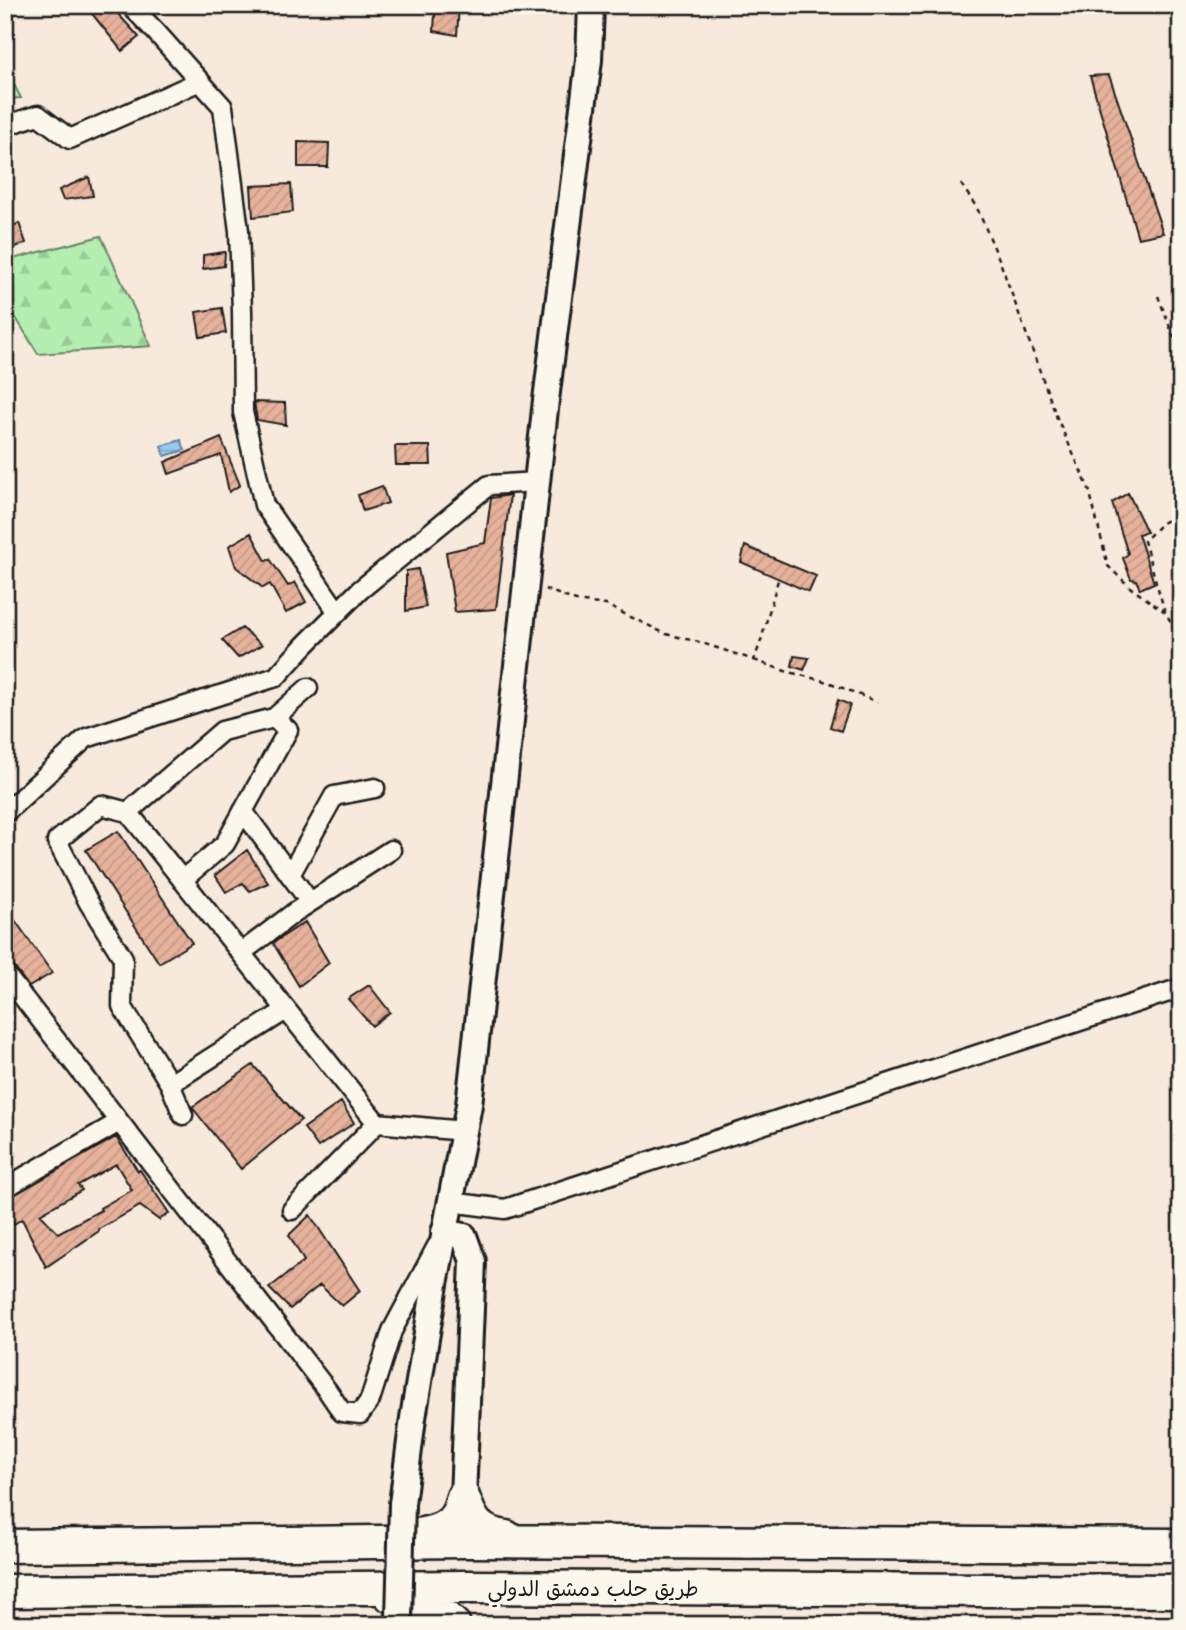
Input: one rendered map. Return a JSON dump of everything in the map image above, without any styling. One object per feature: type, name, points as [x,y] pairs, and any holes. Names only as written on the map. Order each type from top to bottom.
[{"type":"highway","points":[[463,1497],[476,1526],[493,1535],[542,1542]]},
{"type":"highway","points":[[378,1542],[434,1531],[450,1522],[457,1514],[463,1497]]},
{"type":"highway","points":[[5,1546],[378,1542],[1181,1545]]},
{"type":"highway","points":[[467,1625],[482,1604],[495,1598],[542,1587]]},
{"type":"highway","name":"طريق حلب دمشق الدولي","points":[[5,1591],[542,1587],[1181,1591]]},
{"type":"highway","points":[[345,1588],[416,1600],[440,1613],[454,1625]]},
{"type":"main road","points":[[399,1622],[402,1504],[415,1405],[444,1231],[469,1105],[537,482],[589,60],[591,5]]},
{"type":"main road","points":[[444,1231],[464,1236],[473,1261],[463,1497]]},
{"type":"street","points":[[130,5],[223,107],[239,231],[243,412],[264,506],[337,611]]},
{"type":"street","points":[[5,126],[38,115],[70,139],[200,81]]},
{"type":"street","points":[[5,813],[86,738],[276,677],[360,590],[489,485],[537,482]]},
{"type":"street","points":[[128,812],[222,731],[274,718],[308,688]]},
{"type":"street","points":[[182,880],[225,844],[288,730],[274,718]]},
{"type":"street","points":[[290,875],[334,796],[375,788]]},
{"type":"street","points":[[183,1115],[170,1084],[122,1006],[123,958],[89,903],[57,841],[101,805],[128,812],[377,1123],[464,1131]]},
{"type":"street","points":[[243,811],[310,902]]},
{"type":"street","points":[[241,953],[310,902],[391,850]]},
{"type":"street","points":[[5,974],[342,1412],[360,1413],[370,1400],[392,1331],[444,1231]]},
{"type":"street","points":[[450,1202],[505,1209],[1181,988]]},
{"type":"street","points":[[170,1084],[286,1010]]},
{"type":"street","points":[[5,1188],[119,1122]]},
{"type":"street","points":[[292,1210],[377,1123]]},
{"type":"path","points":[[961,184],[977,208],[999,259],[1058,418],[1089,489],[1108,566],[1131,589],[1165,612]]},
{"type":"path","points":[[1158,296],[1181,356]]},
{"type":"path","points":[[1181,511],[1162,523],[1144,541],[1165,612],[1181,639]]},
{"type":"path","points":[[754,660],[778,580]]},
{"type":"path","points":[[526,584],[576,601],[606,605],[666,634],[828,682],[877,702]]},
{"type":"green space","points":[[5,67],[21,98],[5,99]]},
{"type":"green space","points":[[101,236],[151,346],[38,354],[5,300],[5,261]]},
{"type":"water","points":[[181,440],[185,450],[165,456],[161,446]]},
{"type":"building","points":[[85,5],[110,5],[139,37],[122,51]]},
{"type":"building","points":[[431,5],[459,5],[457,35],[434,31],[435,13]]},
{"type":"building","points":[[1109,75],[1163,233],[1138,238],[1090,76]]},
{"type":"building","points":[[298,142],[329,143],[328,167],[298,167]]},
{"type":"building","points":[[89,177],[93,196],[63,200],[59,190]]},
{"type":"building","points":[[291,184],[293,212],[253,217],[251,186]]},
{"type":"building","points":[[19,223],[26,243],[5,251],[5,231]]},
{"type":"building","points":[[225,252],[224,266],[203,269],[203,255]]},
{"type":"building","points":[[222,308],[226,333],[200,337],[196,312]]},
{"type":"building","points":[[254,402],[285,403],[286,425],[257,420]]},
{"type":"building","points":[[221,438],[240,485],[229,492],[221,455],[169,474],[165,462]]},
{"type":"building","points":[[395,446],[430,446],[431,465],[396,465]]},
{"type":"building","points":[[382,486],[388,503],[363,511],[358,495]]},
{"type":"building","points":[[1128,493],[1147,532],[1138,534],[1154,583],[1140,589],[1136,580],[1131,579],[1123,558],[1128,554],[1112,503]]},
{"type":"building","points":[[510,495],[496,609],[455,612],[446,552],[485,543],[491,498]]},
{"type":"building","points":[[251,533],[266,561],[270,559],[288,586],[295,582],[306,602],[286,613],[270,584],[263,588],[236,567],[229,546]]},
{"type":"building","points":[[745,546],[816,576],[809,592],[741,562]]},
{"type":"building","points":[[418,569],[426,607],[406,611],[406,571]]},
{"type":"building","points":[[242,628],[262,645],[238,658],[222,640]]},
{"type":"building","points":[[794,656],[809,658],[804,670],[792,666]]},
{"type":"building","points":[[838,700],[850,705],[841,731],[830,727]]},
{"type":"building","points":[[118,831],[192,943],[159,963],[86,850]]},
{"type":"building","points":[[247,850],[268,883],[250,891],[243,883],[226,892],[215,875]]},
{"type":"building","points":[[5,906],[52,973],[29,987],[5,959]]},
{"type":"building","points":[[305,922],[329,963],[299,986],[273,943]]},
{"type":"building","points":[[369,985],[390,1012],[372,1026],[348,999]]},
{"type":"building","points":[[253,1065],[301,1120],[241,1169],[192,1107]]},
{"type":"building","points":[[341,1102],[354,1123],[318,1147],[304,1128]]},
{"type":"building","points":[[116,1137],[169,1213],[159,1220],[140,1206],[99,1229],[46,1267],[22,1219],[14,1224],[5,1212],[5,1200]],"holes":[[[116,1164],[132,1190],[58,1233],[40,1214],[82,1190],[78,1185]]]},
{"type":"building","points":[[310,1215],[360,1291],[342,1306],[320,1285],[290,1309],[269,1288],[304,1261],[289,1235]]}]
